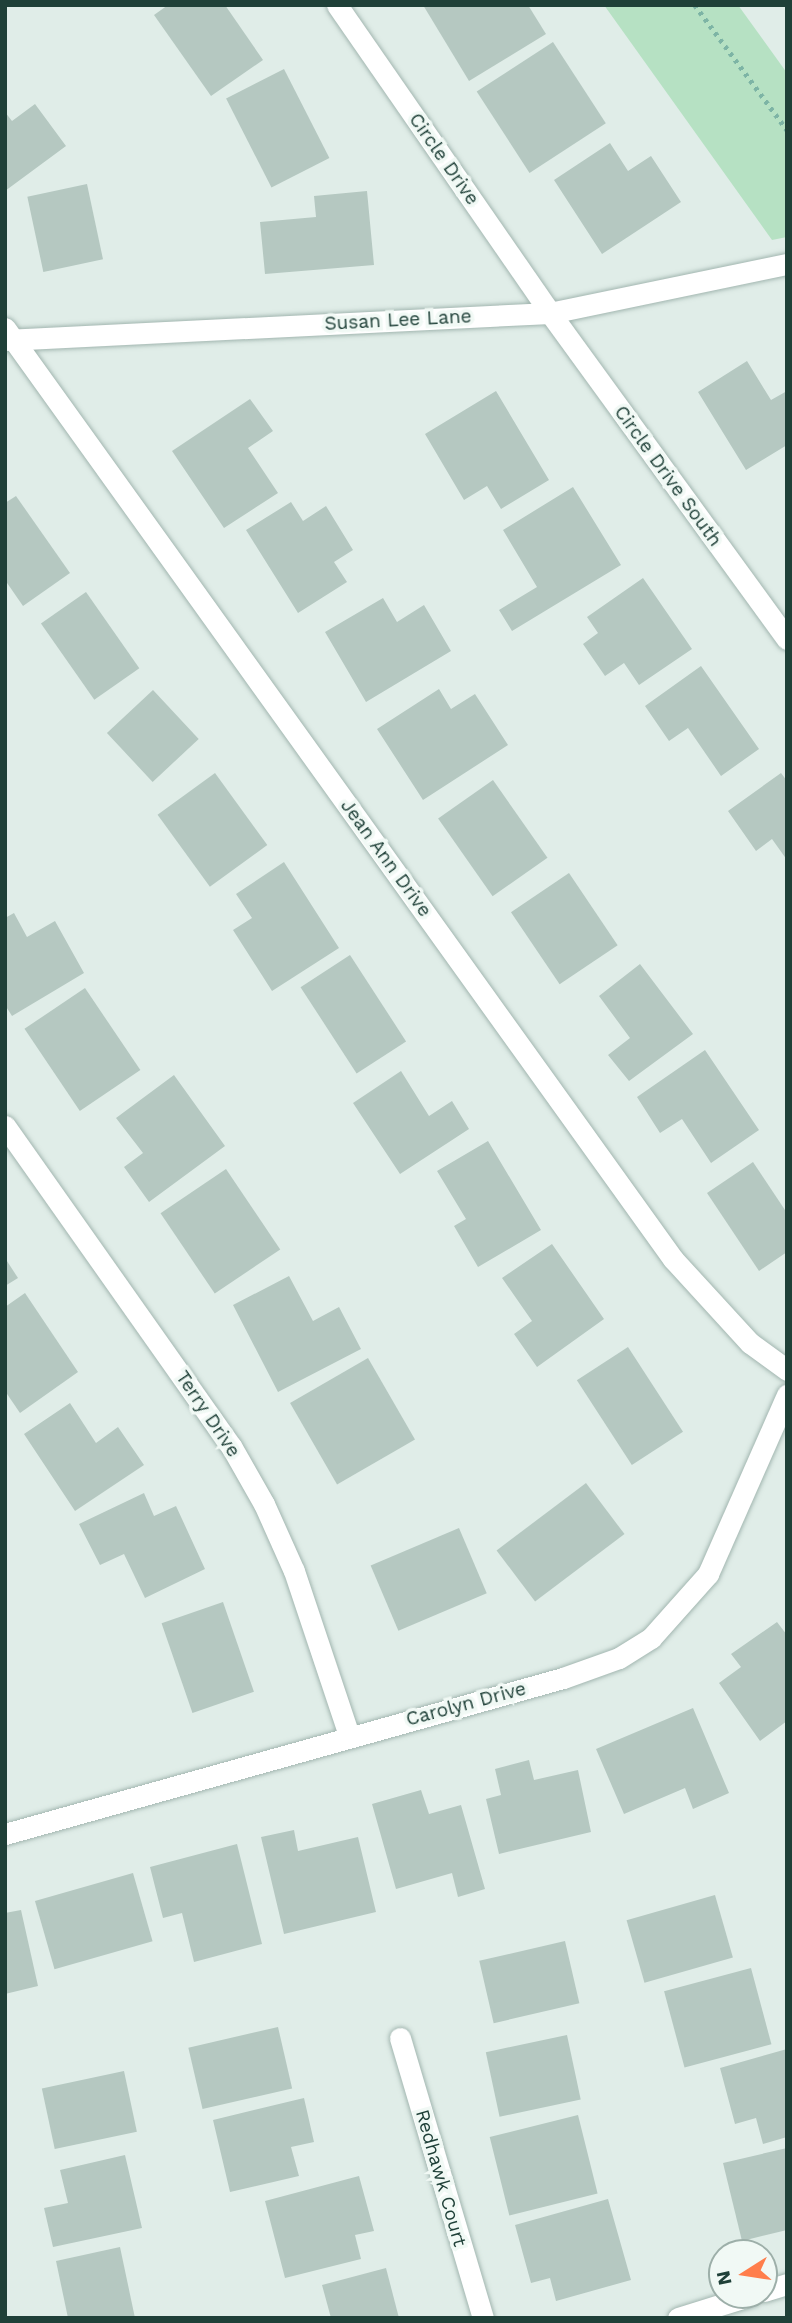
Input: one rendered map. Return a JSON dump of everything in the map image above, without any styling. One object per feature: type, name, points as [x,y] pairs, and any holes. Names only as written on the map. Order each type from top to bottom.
[{"type":"street","name":"Circle Drive","points":[[338,5],[550,313]]},
{"type":"street","name":"Susan Lee Lane","points":[[8,336],[550,313],[787,264]]},
{"type":"street","name":"Circle Drive South","points":[[550,313],[787,639]]},
{"type":"street","name":"Jean Ann Drive","points":[[8,336],[673,1259],[750,1343],[787,1370]]},
{"type":"street","name":"Terry Drive","points":[[5,1126],[232,1446],[258,1492],[294,1571],[349,1735]]},
{"type":"street","name":"Carolyn Drive","points":[[5,1833],[349,1735],[563,1678],[619,1658],[651,1638],[708,1574],[787,1395]]},
{"type":"street","name":"Redhawk Court","points":[[400,2038],[483,2318]]},
{"type":"street","points":[[678,2318],[708,2309]]},
{"type":"path","points":[[695,5],[787,131]]},
{"type":"green space","points":[[604,5],[738,5],[787,73],[787,237],[772,240]]},
{"type":"building","points":[[168,5],[225,5],[263,60],[211,96],[154,15]]},
{"type":"building","points":[[423,5],[528,5],[546,34],[469,81]]},
{"type":"building","points":[[553,42],[606,123],[530,173],[477,92]]},
{"type":"building","points":[[284,69],[329,158],[271,188],[226,99]]},
{"type":"building","points":[[35,104],[66,146],[5,191],[5,112],[12,121]]},
{"type":"building","points":[[610,143],[628,171],[651,156],[681,202],[602,254],[554,180]]},
{"type":"building","points":[[87,184],[103,259],[43,272],[27,197]]},
{"type":"building","points":[[367,191],[374,265],[265,274],[260,222],[316,217],[314,196]]},
{"type":"building","points":[[747,361],[771,400],[787,391],[787,445],[746,470],[698,392]]},
{"type":"building","points":[[496,391],[549,480],[501,509],[487,486],[464,500],[425,434]]},
{"type":"building","points":[[250,399],[273,431],[248,448],[278,493],[224,528],[172,451]]},
{"type":"building","points":[[573,487],[621,565],[512,631],[499,610],[537,587],[503,530]]},
{"type":"building","points":[[16,496],[70,573],[23,606],[5,580],[5,503]]},
{"type":"building","points":[[291,502],[303,521],[326,506],[353,550],[334,562],[347,582],[298,613],[246,530]]},
{"type":"building","points":[[643,578],[692,649],[639,685],[624,663],[605,676],[583,644],[598,633],[587,617]]},
{"type":"building","points":[[86,592],[139,668],[94,700],[41,624]]},
{"type":"building","points":[[383,598],[397,622],[424,605],[451,651],[366,702],[325,632]]},
{"type":"building","points":[[701,666],[759,749],[721,776],[688,728],[669,741],[645,706]]},
{"type":"building","points":[[439,689],[451,709],[475,694],[508,745],[423,800],[377,729]]},
{"type":"building","points":[[153,690],[199,739],[153,782],[107,733]]},
{"type":"building","points":[[215,773],[267,845],[210,887],[158,815]]},
{"type":"building","points":[[781,773],[787,781],[787,860],[772,839],[756,851],[728,811]]},
{"type":"building","points":[[493,780],[547,858],[493,896],[438,818]]},
{"type":"building","points":[[284,862],[339,948],[272,991],[233,930],[252,918],[236,894]]},
{"type":"building","points":[[569,873],[618,945],[560,984],[511,912]]},
{"type":"building","points":[[14,913],[27,937],[55,921],[84,973],[12,1016],[5,1005],[5,918]]},
{"type":"building","points":[[350,955],[406,1041],[357,1074],[301,987]]},
{"type":"building","points":[[640,964],[693,1034],[629,1081],[608,1055],[630,1038],[599,996]]},
{"type":"building","points":[[85,988],[140,1070],[80,1111],[24,1029]]},
{"type":"building","points":[[705,1050],[759,1130],[711,1163],[682,1119],[660,1133],[637,1097]]},
{"type":"building","points":[[401,1071],[429,1116],[452,1101],[469,1129],[400,1174],[353,1103]]},
{"type":"building","points":[[174,1075],[225,1146],[149,1202],[124,1167],[143,1153],[116,1118]]},
{"type":"building","points":[[488,1141],[541,1230],[478,1267],[454,1226],[466,1219],[437,1171]]},
{"type":"building","points":[[753,1162],[787,1213],[787,1252],[759,1271],[707,1193]]},
{"type":"building","points":[[226,1169],[280,1249],[215,1294],[161,1213]]},
{"type":"building","points":[[552,1244],[604,1319],[537,1367],[514,1334],[532,1321],[502,1278]]},
{"type":"building","points":[[5,1258],[18,1278],[5,1286]]},
{"type":"building","points":[[289,1276],[313,1321],[339,1307],[361,1349],[278,1392],[233,1305]]},
{"type":"building","points":[[25,1293],[78,1372],[20,1413],[5,1391],[5,1307]]},
{"type":"building","points":[[628,1347],[683,1432],[632,1465],[577,1380]]},
{"type":"building","points":[[368,1358],[415,1439],[337,1484],[290,1403]]},
{"type":"building","points":[[70,1403],[96,1443],[118,1427],[144,1465],[75,1511],[24,1434]]},
{"type":"building","points":[[586,1483],[625,1534],[535,1602],[497,1550]]},
{"type":"building","points":[[144,1493],[154,1516],[176,1506],[205,1569],[145,1598],[124,1554],[100,1565],[79,1524]]},
{"type":"building","points":[[459,1528],[487,1593],[398,1631],[371,1566]]},
{"type":"building","points":[[223,1602],[254,1692],[192,1713],[162,1623]]},
{"type":"building","points":[[777,1622],[787,1635],[787,1721],[760,1741],[719,1683],[741,1667],[731,1654]]},
{"type":"building","points":[[693,1708],[729,1793],[693,1809],[685,1788],[624,1814],[596,1749]]},
{"type":"building","points":[[529,1760],[534,1780],[578,1770],[591,1832],[499,1854],[486,1799],[501,1795],[495,1769]]},
{"type":"building","points":[[421,1790],[429,1814],[461,1805],[485,1889],[458,1897],[452,1873],[396,1889],[372,1804]]},
{"type":"building","points":[[294,1830],[298,1851],[358,1837],[376,1912],[284,1934],[261,1837]]},
{"type":"building","points":[[237,1844],[262,1944],[194,1962],[182,1913],[163,1918],[150,1867]]},
{"type":"building","points":[[133,1873],[153,1941],[55,1969],[35,1901]]},
{"type":"building","points":[[715,1895],[733,1957],[644,1983],[627,1920]]},
{"type":"building","points":[[21,1910],[38,1986],[5,1994],[5,1913]]},
{"type":"building","points":[[565,1941],[579,2003],[494,2023],[479,1961]]},
{"type":"building","points":[[751,1968],[771,2044],[685,2068],[664,1991]]},
{"type":"building","points":[[278,2027],[292,2088],[203,2109],[188,2048]]},
{"type":"building","points":[[567,2035],[581,2100],[500,2117],[486,2052]]},
{"type":"building","points":[[787,2049],[787,2137],[763,2144],[756,2118],[735,2124],[720,2068]]},
{"type":"building","points":[[124,2071],[137,2132],[55,2149],[42,2088]]},
{"type":"building","points":[[304,2098],[314,2142],[291,2147],[299,2176],[230,2192],[213,2120]]},
{"type":"building","points":[[578,2115],[598,2194],[509,2216],[490,2137]]},
{"type":"building","points":[[787,2148],[787,2230],[742,2239],[723,2163]]},
{"type":"building","points":[[125,2155],[142,2228],[53,2247],[44,2208],[68,2203],[60,2170]]},
{"type":"building","points":[[359,2176],[374,2231],[355,2235],[361,2259],[285,2278],[265,2201]]},
{"type":"building","points":[[608,2199],[631,2280],[556,2301],[550,2278],[531,2283],[515,2225]]},
{"type":"building","points":[[120,2247],[135,2318],[68,2318],[56,2261]]},
{"type":"building","points":[[386,2268],[399,2318],[331,2318],[322,2285]]}]
